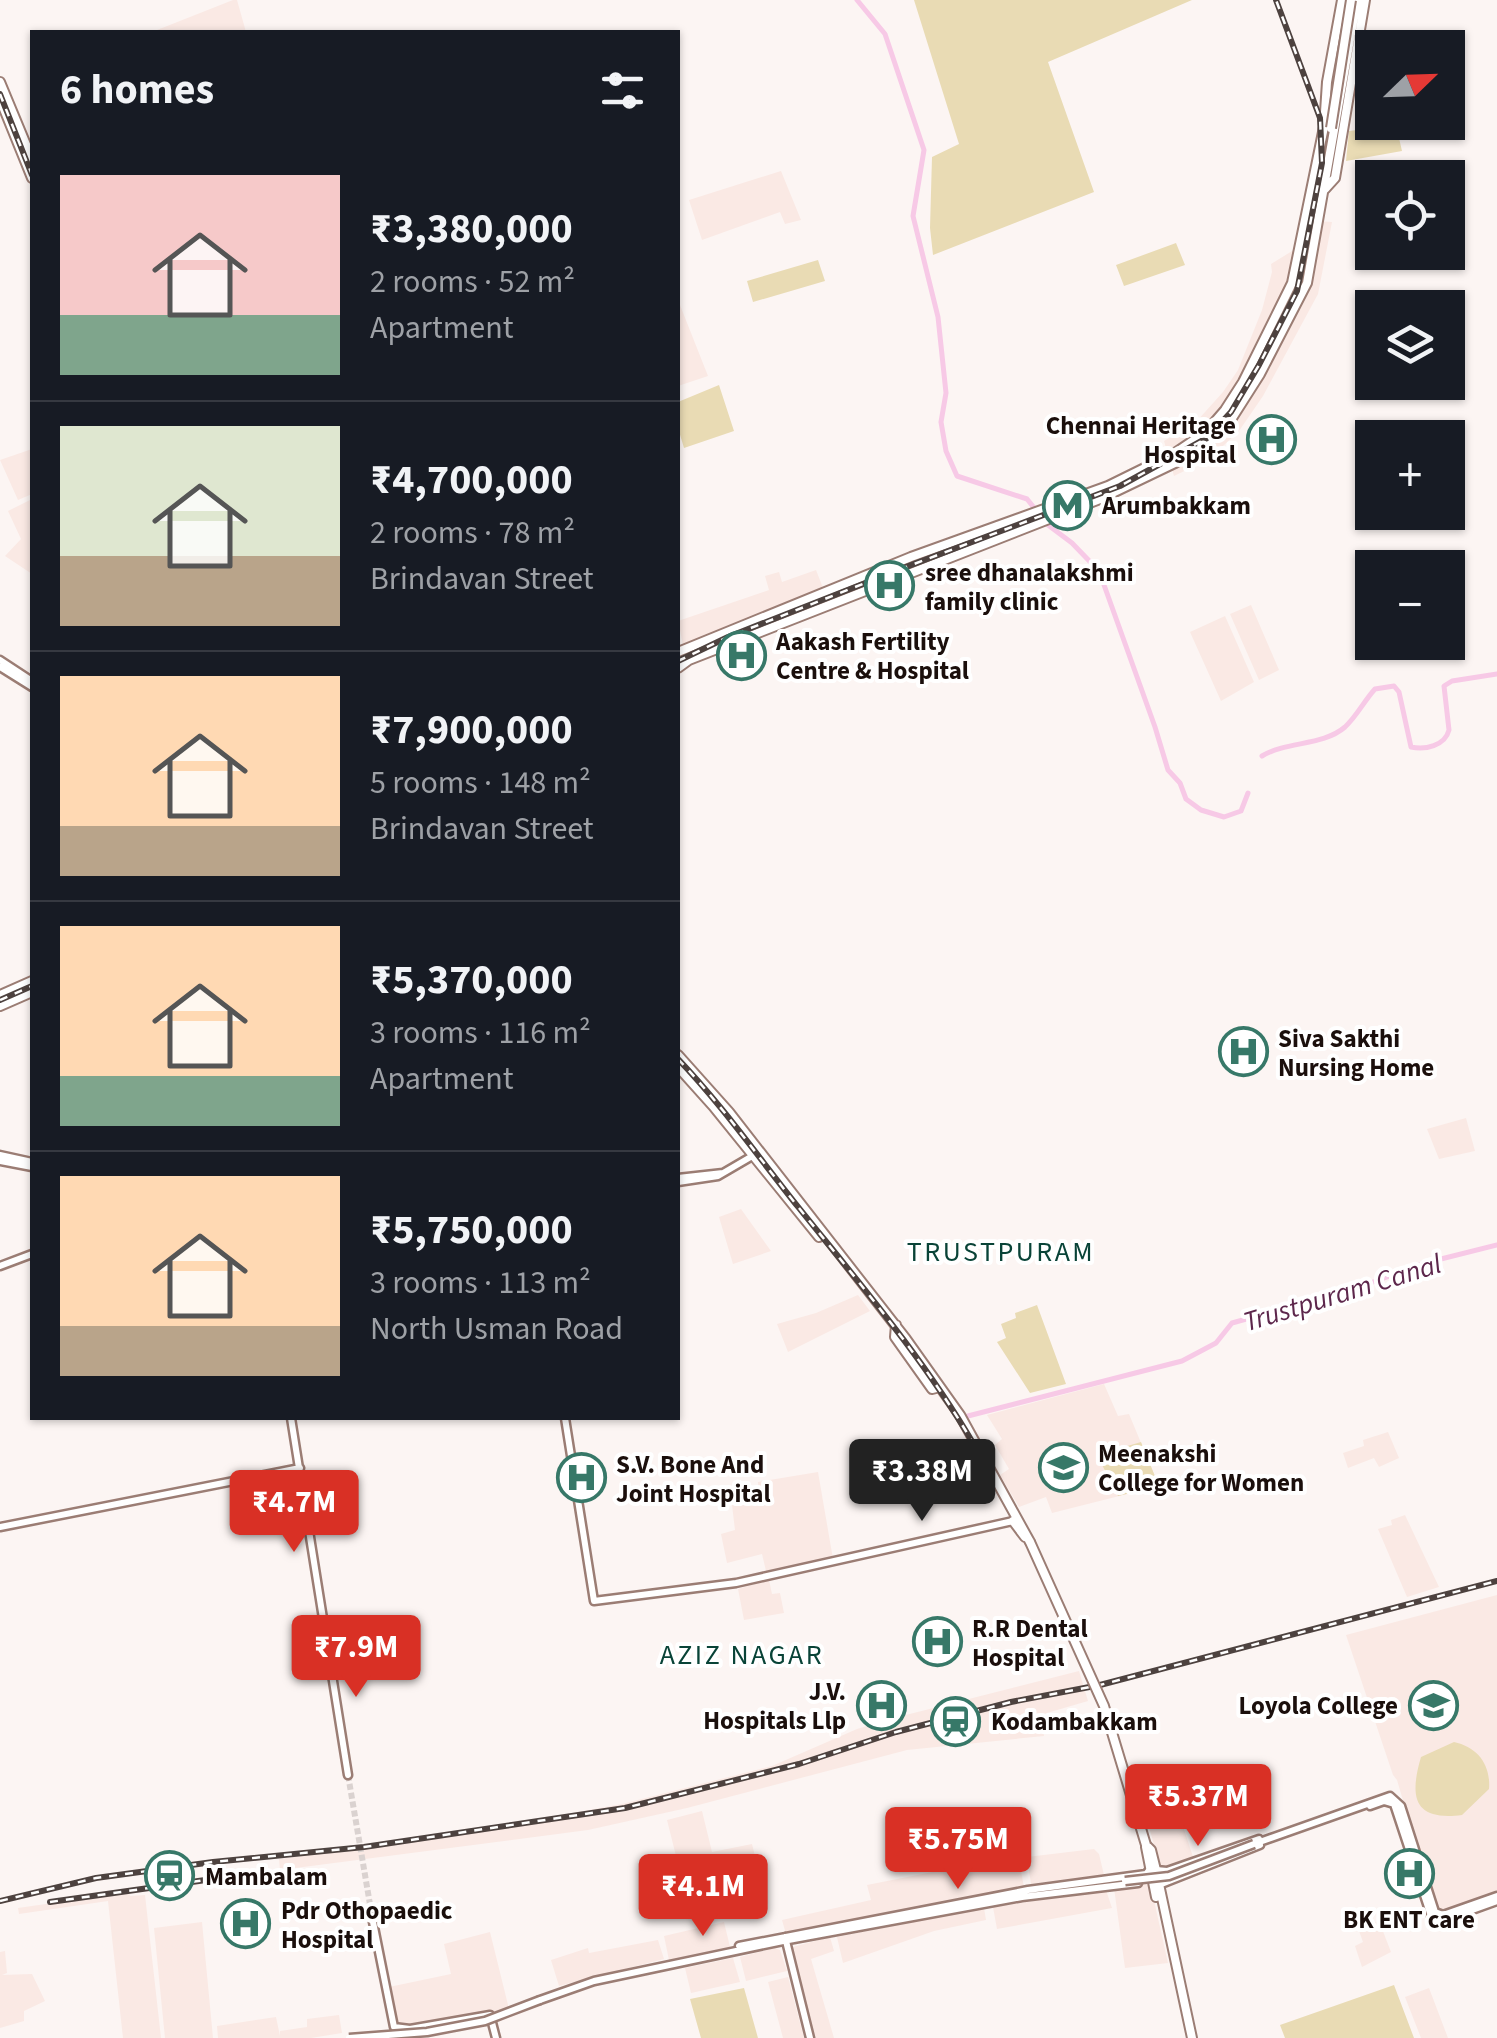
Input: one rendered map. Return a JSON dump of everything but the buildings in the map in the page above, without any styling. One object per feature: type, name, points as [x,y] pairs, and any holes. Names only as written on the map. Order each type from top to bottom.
[{"type":"main road","points":[[680,667],[782,622],[1055,517],[1175,463],[1205,444],[1232,418],[1303,295],[1324,190],[1336,30],[1349,0]]},
{"type":"main road","points":[[680,651],[1108,486],[1202,435],[1225,410],[1287,298],[1351,32],[1349,0]]},
{"type":"main road","points":[[1329,128],[1349,0]]},
{"type":"main road","points":[[1324,190],[1335,178],[1365,0]]},
{"type":"main road","points":[[1336,30],[1351,32]]},
{"type":"main road","points":[[0,82],[30,154]]},
{"type":"main road","points":[[0,99],[30,173]]},
{"type":"main road","points":[[1305,215],[1320,218]]},
{"type":"main road","points":[[1050,506],[1055,517]]},
{"type":"main road","points":[[777,611],[782,622]]},
{"type":"main road","points":[[0,663],[30,683]]},
{"type":"main road","points":[[0,995],[30,983]]},
{"type":"main road","points":[[0,1006],[30,993]]},
{"type":"main road","points":[[680,1058],[940,1386],[960,1414],[1029,1541],[1104,1706],[1153,1869],[1190,2038]]},
{"type":"main road","points":[[680,1069],[738,1130]]},
{"type":"main road","points":[[680,1180],[724,1173],[759,1155]]},
{"type":"main road","points":[[759,1155],[818,1237]]},
{"type":"main road","points":[[0,1158],[30,1165]]},
{"type":"main road","points":[[680,1180],[724,1173]]},
{"type":"main road","points":[[0,1266],[30,1255]]},
{"type":"main road","points":[[290,1420],[348,1772]]},
{"type":"main road","points":[[564,1420],[594,1600],[712,1588],[1014,1521],[1022,1530]]},
{"type":"main road","points":[[0,1527],[300,1468]]},
{"type":"main road","points":[[1138,1879],[1153,1869],[1167,1871],[1384,1796],[1395,1798],[1402,1806],[1430,1901],[1443,1919]]},
{"type":"main road","points":[[1042,1892],[1163,1877],[1384,1801],[1394,1804],[1436,1922],[1497,1898]]},
{"type":"main road","points":[[1284,1834],[1309,1822]]},
{"type":"main road","points":[[1156,1885],[1260,1846],[1264,1840]]},
{"type":"main road","points":[[349,2038],[427,2032],[485,2021],[574,1986],[784,1939],[1042,1892],[1138,1879],[1156,1885]]},
{"type":"main road","points":[[373,1922],[392,2037],[418,2038],[420,2028]]},
{"type":"main road","points":[[784,1939],[810,2038]]},
{"type":"main road","points":[[376,1940],[393,2025],[420,2028],[490,2015],[496,2038]]},
{"type":"shaded area","points":[[237,0],[245,30],[157,30]]},
{"type":"shaded area","points":[[914,0],[1192,0],[1048,62],[1094,192],[933,255],[932,157],[959,144]]},
{"type":"shaded area","points":[[1355,130],[1355,140],[1399,140],[1402,151],[1346,161],[1349,131]]},
{"type":"shaded area","points":[[781,171],[801,220],[785,224],[780,212],[702,240],[689,200]]},
{"type":"shaded area","points":[[1303,220],[1332,222],[1318,294],[1263,396],[1239,431],[1209,459],[1174,476],[1164,441],[1196,422],[1238,370],[1262,310],[1271,264],[1297,248]]},
{"type":"shaded area","points":[[1176,243],[1185,265],[1124,286],[1116,265]]},
{"type":"shaded area","points":[[818,260],[825,281],[753,302],[747,281]]},
{"type":"shaded area","points":[[680,305],[708,376],[680,385]]},
{"type":"shaded area","points":[[719,385],[734,431],[684,448],[680,401]]},
{"type":"shaded area","points":[[30,450],[30,495],[18,500],[0,460]]},
{"type":"shaded area","points":[[30,500],[30,573],[5,556],[21,539],[8,511]]},
{"type":"shaded area","points":[[816,570],[823,588],[683,645],[680,620],[769,590],[765,576],[779,572],[782,582]]},
{"type":"shaded area","points":[[1251,605],[1279,670],[1259,680],[1230,614]]},
{"type":"shaded area","points":[[1225,616],[1254,682],[1221,701],[1190,632]]},
{"type":"shaded area","points":[[1466,1118],[1475,1151],[1439,1159],[1427,1129]]},
{"type":"shaded area","points":[[741,1209],[771,1251],[733,1264],[719,1217]]},
{"type":"shaded area","points":[[858,1295],[870,1311],[788,1352],[777,1324]]},
{"type":"shaded area","points":[[1037,1305],[1066,1384],[1030,1393],[997,1342],[1006,1338],[1001,1324],[1016,1318],[1015,1313]]},
{"type":"shaded area","points":[[1104,1384],[1118,1416],[1129,1414],[1159,1486],[1052,1513],[1046,1497],[1019,1507],[1000,1475],[1009,1469],[995,1445],[1002,1439],[987,1415]]},
{"type":"shaded area","points":[[1388,1432],[1399,1458],[1379,1467],[1374,1458],[1348,1468],[1343,1453],[1364,1446],[1363,1440]]},
{"type":"shaded area","points":[[1141,1442],[1159,1486],[1118,1496],[1097,1455]]},
{"type":"shaded area","points":[[818,1472],[833,1559],[766,1571],[762,1554],[727,1563],[721,1534],[735,1530],[732,1505],[759,1499],[758,1482]]},
{"type":"shaded area","points":[[1405,1515],[1439,1587],[1407,1597],[1378,1529]]},
{"type":"shaded area","points":[[769,1580],[772,1594],[780,1593],[784,1613],[744,1620],[738,1589]]},
{"type":"shaded area","name":"Loyola College","points":[[1497,1595],[1497,1894],[1445,1912],[1435,1909],[1397,1780],[1346,1635]]},
{"type":"shaded area","points":[[1079,1671],[1088,1701],[1040,1715],[1044,1736],[907,1750],[588,1830],[280,1870],[279,1859],[469,1832],[622,1804],[772,1766],[857,1729],[894,1718]]},
{"type":"shaded area","points":[[1454,1742],[1481,1758],[1488,1772],[1489,1789],[1462,1815],[1434,1814],[1419,1804],[1416,1795],[1421,1757]]},
{"type":"shaded area","points":[[702,1811],[712,1852],[752,1844],[759,1872],[732,1877],[737,1900],[690,1912],[667,1820]]},
{"type":"shaded area","points":[[1180,1817],[1194,1860],[1163,1870],[1148,1823]]},
{"type":"shaded area","points":[[1094,1849],[1104,1875],[1031,1884],[1027,1857]]},
{"type":"shaded area","points":[[1018,1855],[1024,1887],[786,1934],[782,1920],[871,1900],[867,1885]]},
{"type":"shaded area","points":[[1146,1884],[1151,1887],[1168,1963],[1125,1968],[1114,1888]]},
{"type":"shaded area","points":[[1106,1890],[1112,1908],[997,1929],[993,1907]]},
{"type":"shaded area","points":[[129,1892],[130,1896],[145,1895],[161,2038],[123,2038],[108,1901],[19,1914],[18,1908]]},
{"type":"shaded area","points":[[984,1908],[986,1920],[934,1931],[843,1963],[837,1937]]},
{"type":"shaded area","points":[[1379,1921],[1391,1952],[1362,1967],[1355,1946],[1363,1942],[1358,1928]]},
{"type":"shaded area","points":[[202,1922],[213,2038],[165,2038],[154,1928]]},
{"type":"shaded area","points":[[724,1922],[730,1947],[669,1960],[664,1936]]},
{"type":"shaded area","points":[[490,1932],[509,2009],[416,2028],[396,2025],[389,1987],[451,1974],[444,1944]]},
{"type":"shaded area","points":[[830,1937],[834,1951],[811,1959],[834,2038],[813,2038],[789,1948]]},
{"type":"shaded area","points":[[658,1940],[664,1959],[559,1986],[551,1960],[588,1948],[589,1953]]},
{"type":"shaded area","points":[[780,1950],[787,1971],[746,1981],[740,1957]]},
{"type":"shaded area","points":[[5,1951],[7,1973],[2,1975],[32,1974],[45,2001],[24,2011],[24,2021],[0,2028],[0,1952]]},
{"type":"shaded area","points":[[733,1958],[740,1982],[691,1993],[685,1968]]},
{"type":"shaded area","points":[[788,1977],[804,2038],[783,2038],[768,1982]]},
{"type":"shaded area","points":[[1394,1985],[1414,2038],[1285,2038],[1280,2025]]},
{"type":"shaded area","points":[[744,1988],[758,2038],[701,2038],[690,1999]]},
{"type":"shaded area","points":[[1429,1988],[1448,2038],[1421,2038],[1405,1997]]},
{"type":"shaded area","points":[[339,2015],[342,2033],[311,2038],[218,2038],[217,2026],[276,2017],[280,2036],[280,2031],[307,2027],[307,2019]]},
{"type":"waterway","points":[[857,0],[885,34],[924,150],[913,216],[938,317],[946,393],[941,422],[946,451],[957,476],[1027,499],[1048,525],[1099,571],[1168,770],[1180,783],[1186,799],[1201,810],[1224,817],[1241,811],[1248,793]]},
{"type":"waterway","points":[[1262,756],[1336,733],[1349,723],[1375,689],[1394,686],[1399,692],[1411,747],[1434,746],[1449,730],[1444,686],[1452,681],[1497,674]]},
{"type":"waterway","name":"Trustpuram Canal","points":[[964,1417],[1182,1361],[1216,1343],[1232,1323],[1354,1289],[1425,1263],[1497,1245]]},
{"type":"tunnel","points":[[348,1775],[373,1922]]},
{"type":"railway","points":[[680,660],[728,637],[1120,486],[1207,438],[1231,412],[1297,291],[1322,163],[1320,118],[1276,0]]},
{"type":"railway","points":[[0,94],[30,170]]},
{"type":"railway","points":[[0,1000],[30,987]]},
{"type":"railway","points":[[680,1061],[890,1322],[973,1443]]},
{"type":"railway","points":[[0,1901],[96,1878],[364,1847],[625,1808],[799,1764],[896,1732],[1011,1702],[1100,1685],[1497,1581]]},
{"type":"railway","points":[[50,1902],[262,1872]]},
{"type":"place","name":"Chennai Heritage Hospital","points":[[1271,439]]},
{"type":"place","name":"Arumbakkam","points":[[1067,505]]},
{"type":"place","name":"sree dhanalakshmi family clinic","points":[[890,586]]},
{"type":"place","name":"Aakash Fertility Centre & Hospital","points":[[741,655]]},
{"type":"place","name":"Siva Sakthi Nursing Home","points":[[1243,1052]]},
{"type":"place","name":"Meenakshi College for Women","points":[[1063,1467]]},
{"type":"place","name":"S.V. Bone And Joint Hospital","points":[[581,1478]]},
{"type":"place","name":"R.R Dental Hospital","points":[[937,1642]]},
{"type":"place","name":"J.V. Hospitals Llp","points":[[881,1705]]},
{"type":"place","name":"Loyola College","points":[[1433,1705]]},
{"type":"place","name":"Kodambakkam","points":[[956,1721]]},
{"type":"place","name":"BK ENT care","points":[[1409,1873]]},
{"type":"place","name":"Mambalam","points":[[170,1876]]},
{"type":"place","name":"Pdr Othopaedic Hospital","points":[[246,1924]]},
{"type":"district","name":"TRUSTPURAM","points":[[1001,1251]]},
{"type":"district","name":"AZIZ NAGAR","points":[[742,1654]]}]
